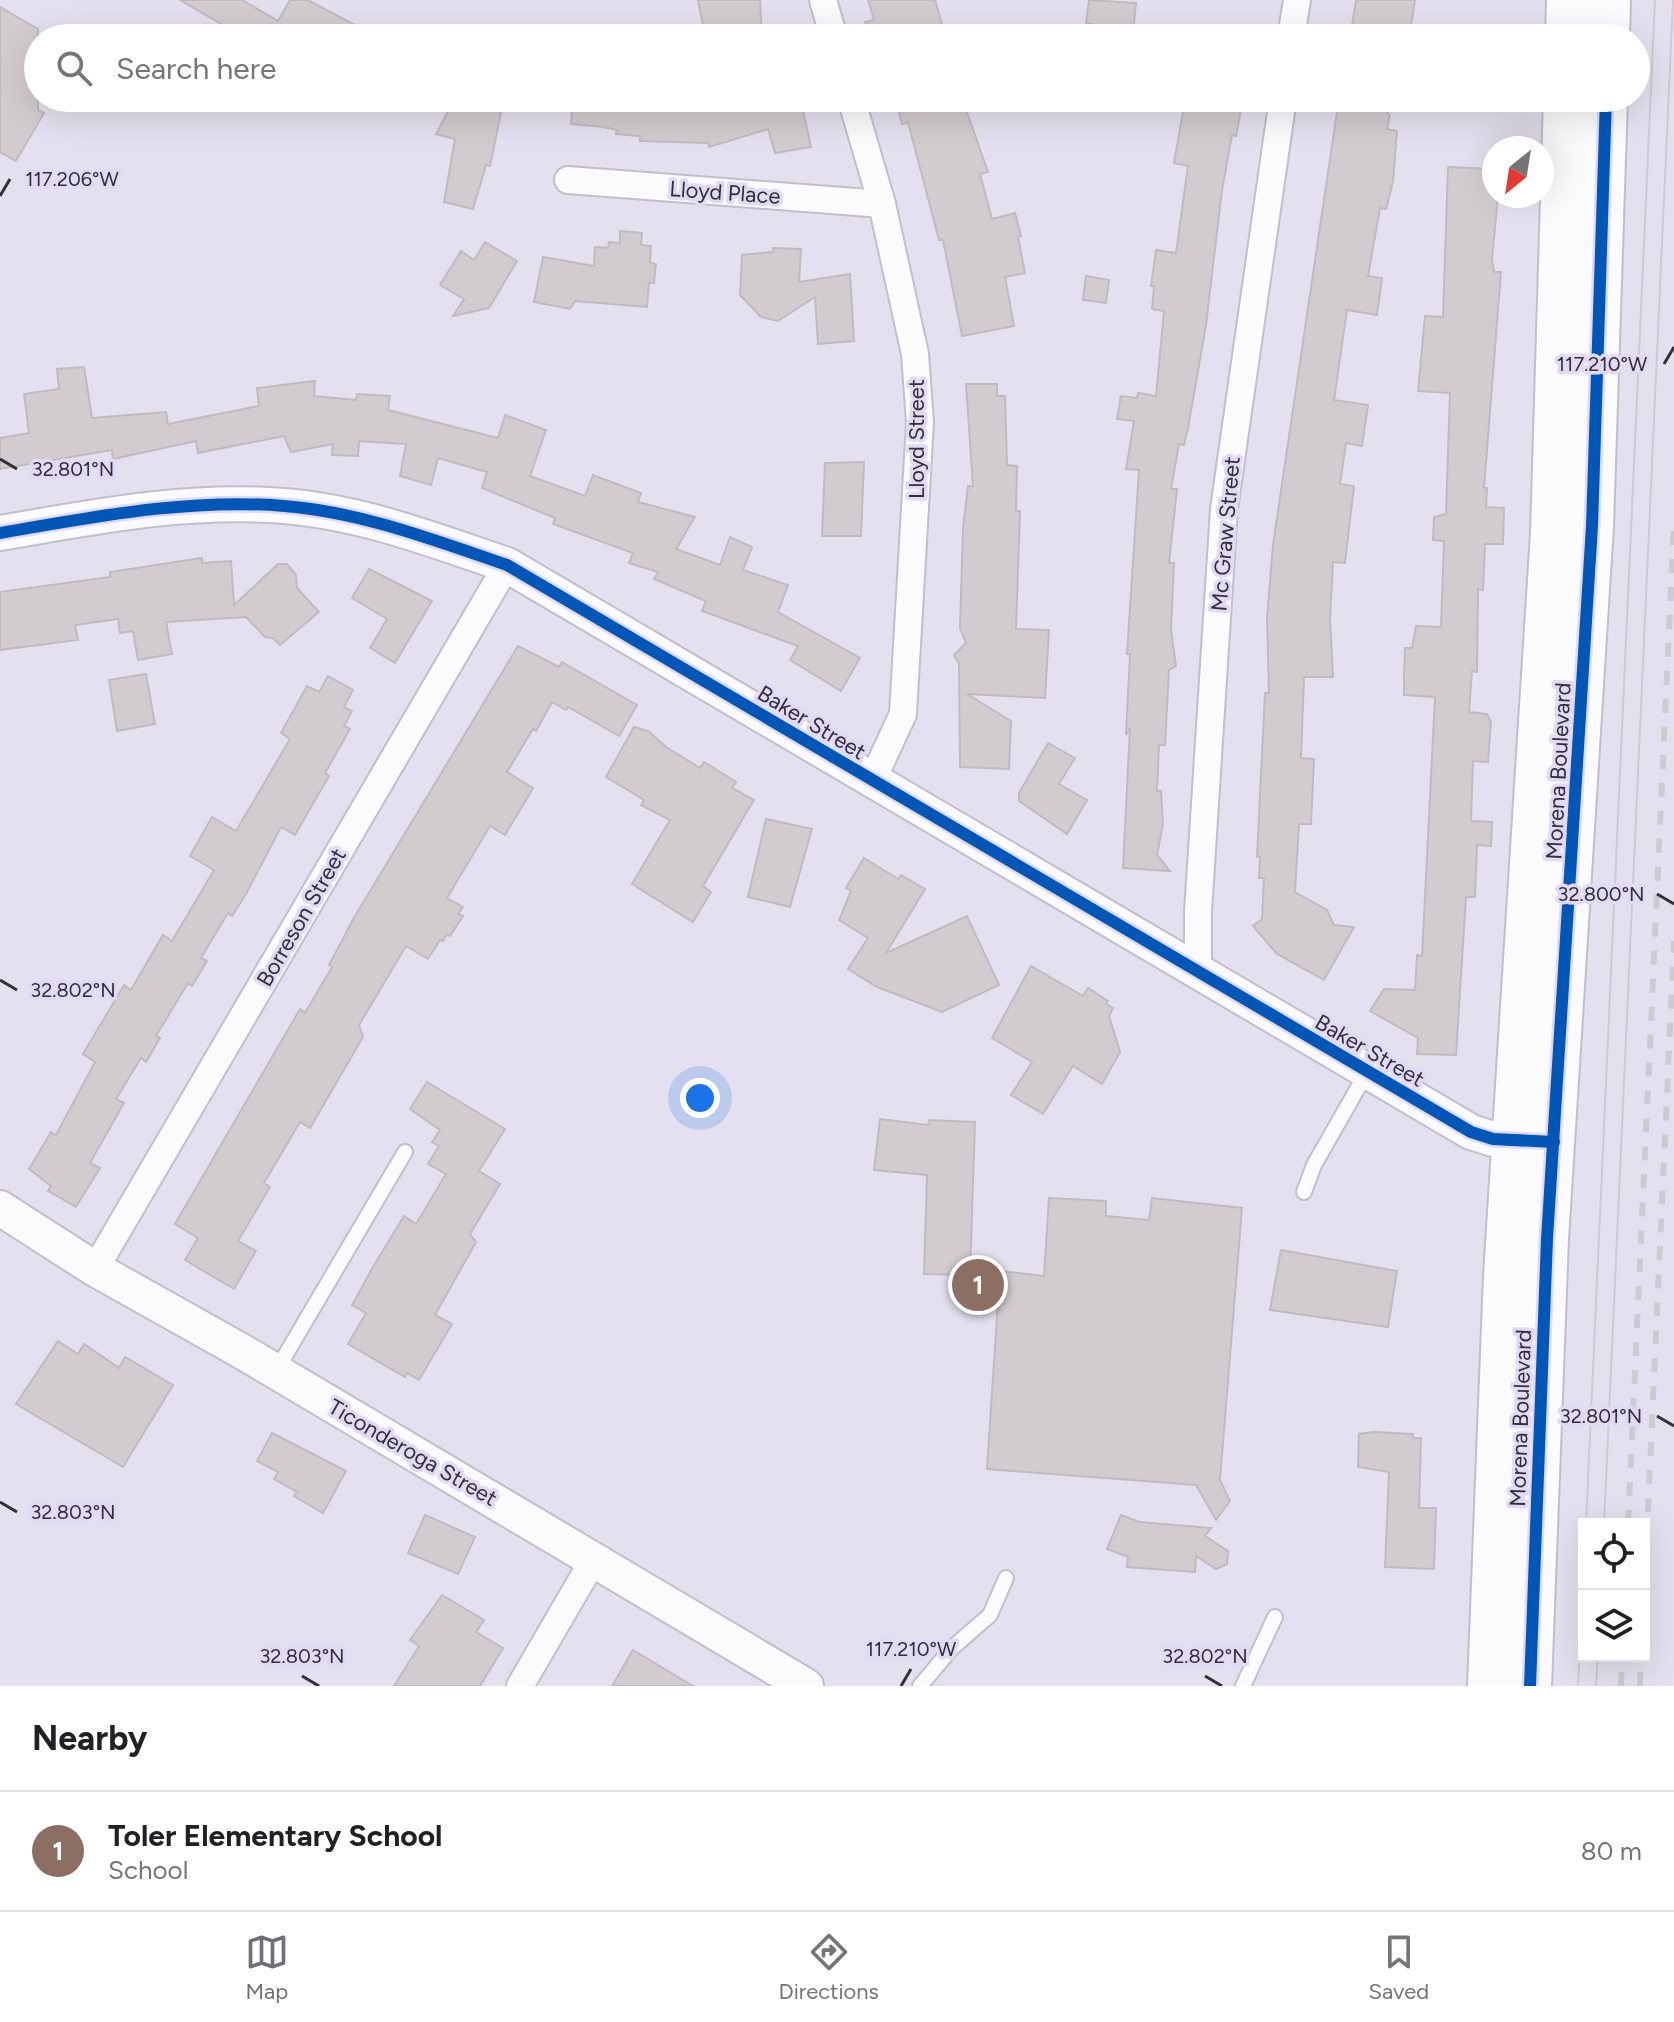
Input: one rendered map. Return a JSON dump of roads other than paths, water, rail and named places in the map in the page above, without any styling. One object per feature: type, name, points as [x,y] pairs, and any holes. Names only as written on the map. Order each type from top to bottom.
[{"type":"main road","points":[[1567,24],[1568,0]]},
{"type":"main road","points":[[1608,24],[1609,0]]},
{"type":"main road","name":"Morena Boulevard","points":[[1489,1686],[1512,1140],[1551,549],[1565,112]]},
{"type":"main road","name":"Morena Boulevard","points":[[1530,1686],[1554,1142],[1592,526],[1606,112]]},
{"type":"street","points":[[823,0],[830,24]]},
{"type":"street","points":[[1293,24],[1297,0]]},
{"type":"street","name":"Lloyd Street","points":[[855,112],[882,204],[915,354],[920,422],[903,714],[872,781]]},
{"type":"street","name":"Mc Graw Street","points":[[1198,972],[1198,912],[1224,509],[1281,112]]},
{"type":"street","name":"Lloyd Place","points":[[568,180],[882,204]]},
{"type":"street","name":"Baker Street","points":[[0,533],[185,504],[285,506],[396,527],[507,565],[1471,1132],[1512,1140],[1554,1142]]},
{"type":"street","name":"Borreson Street","points":[[95,1269],[507,565]]},
{"type":"street","name":"Ticonderoga Street","points":[[6,1217],[276,1371],[594,1559],[771,1672],[806,1686]]},
{"type":"street","points":[[520,1686],[594,1559]]},
{"type":"lane","points":[[1304,1192],[1314,1165],[1367,1072]]},
{"type":"lane","points":[[276,1371],[405,1152]]},
{"type":"lane","points":[[920,1686],[952,1648],[990,1615],[1006,1578]]},
{"type":"lane","points":[[1243,1686],[1275,1617]]},
{"type":"tram line","points":[[1650,110],[1655,0]]},
{"type":"tram line","points":[[1604,1518],[1673,0]]},
{"type":"tram line","points":[[1586,1518],[1650,112]]},
{"type":"tram line","points":[[1578,1686],[1583,1590]]},
{"type":"tram line","points":[[1596,1686],[1598,1662]]},
{"type":"railway","points":[[1628,1518],[1674,521]]},
{"type":"railway","points":[[1644,1590],[1674,941]]},
{"type":"railway","points":[[1621,1686],[1622,1662]]},
{"type":"railway","points":[[1640,1686],[1641,1662]]},
{"type":"place","name":"Toler Elementary School","points":[[978,1285]]}]
